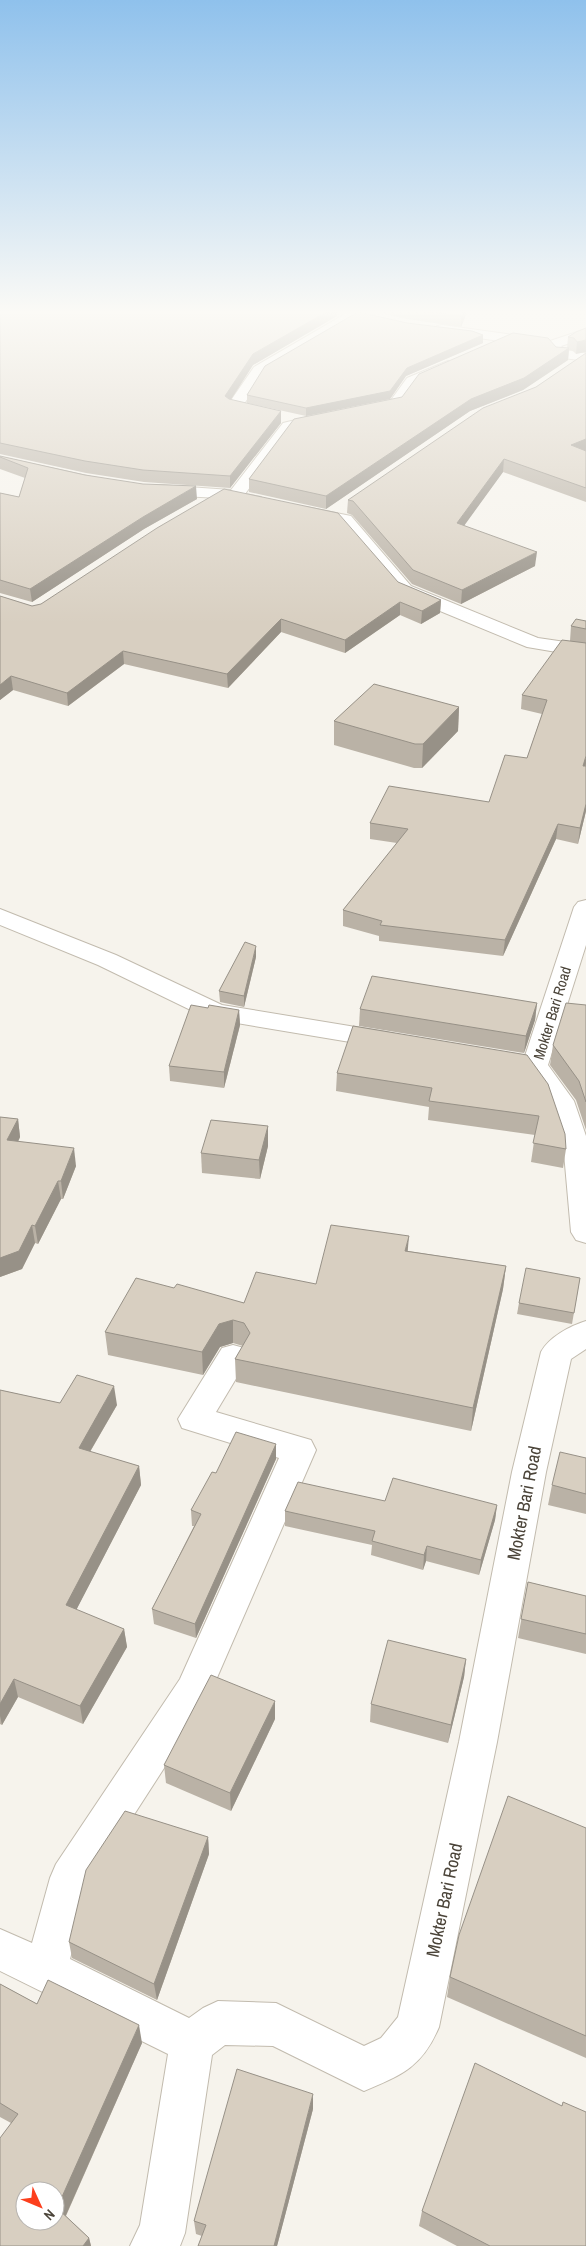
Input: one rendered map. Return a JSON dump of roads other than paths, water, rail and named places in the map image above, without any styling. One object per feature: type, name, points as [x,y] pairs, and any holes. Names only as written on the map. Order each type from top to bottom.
[{"type":"street","points":[[274,415],[305,422]]},
{"type":"street","points":[[198,507],[228,495],[288,426],[340,415]]},
{"type":"street","points":[[144,489],[228,495],[272,504]]},
{"type":"street","points":[[328,516],[343,506]]},
{"type":"street","points":[[290,508],[345,520],[404,590],[534,643],[586,651]]},
{"type":"street","name":"Mokter Bari Road","points":[[586,907],[525,1064],[560,1101],[578,1153],[586,1232]]},
{"type":"street","points":[[0,916],[107,960],[216,1012],[409,1044]]},
{"type":"street","name":"Mokter Bari Road","points":[[192,2043],[218,2024],[276,2025],[364,2069],[396,2053],[418,2026],[478,1742],[528,1472],[557,1352],[586,1333]]},
{"type":"street","points":[[46,1970],[70,1878],[193,1691],[299,1450],[194,1419],[233,1357]]},
{"type":"street","points":[[0,1950],[46,1970],[192,2043],[162,2233],[154,2246]]}]
